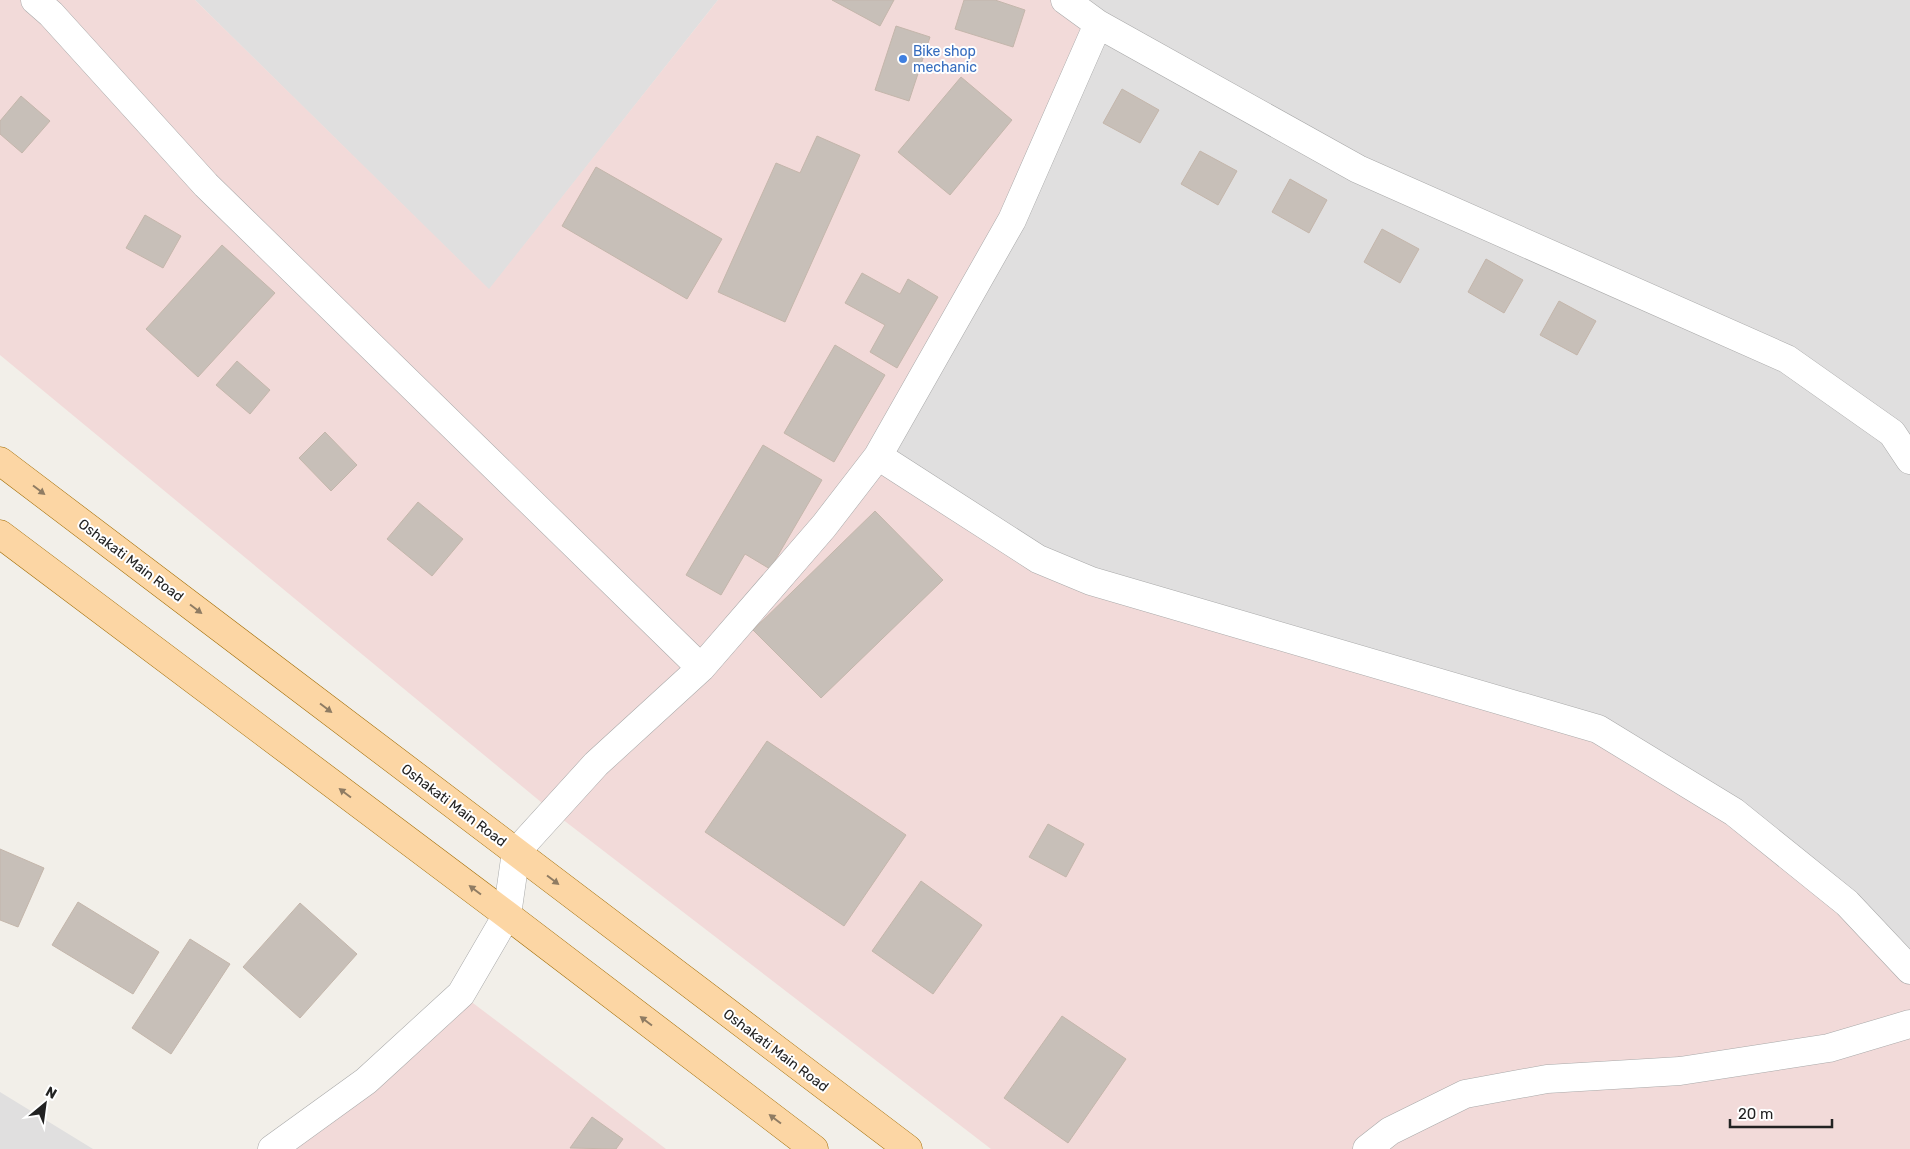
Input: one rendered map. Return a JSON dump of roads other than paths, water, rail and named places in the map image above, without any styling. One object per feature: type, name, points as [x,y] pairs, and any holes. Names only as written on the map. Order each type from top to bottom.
[{"type":"main road","name":"Oshakati Main Road","points":[[0,460],[908,1149]]},
{"type":"main road","points":[[0,534],[507,915],[814,1149]]},
{"type":"street","points":[[35,0],[51,14],[206,185],[701,668]]},
{"type":"street","points":[[1065,0],[1098,24],[1358,169],[1787,359],[1892,433],[1910,460]]},
{"type":"street","points":[[272,1149],[366,1081],[461,994],[507,915],[516,852],[596,764],[701,668],[824,526],[878,456],[1012,220],[1098,24]]},
{"type":"street","points":[[878,456],[1038,559],[1091,581],[1598,729],[1734,812],[1846,903],[1910,970]]},
{"type":"street","points":[[1367,1149],[1390,1131],[1465,1094],[1547,1078],[1680,1071],[1829,1048],[1910,1024]]},
{"type":"place","name":"Bike shop mechanic","points":[[903,59]]}]
